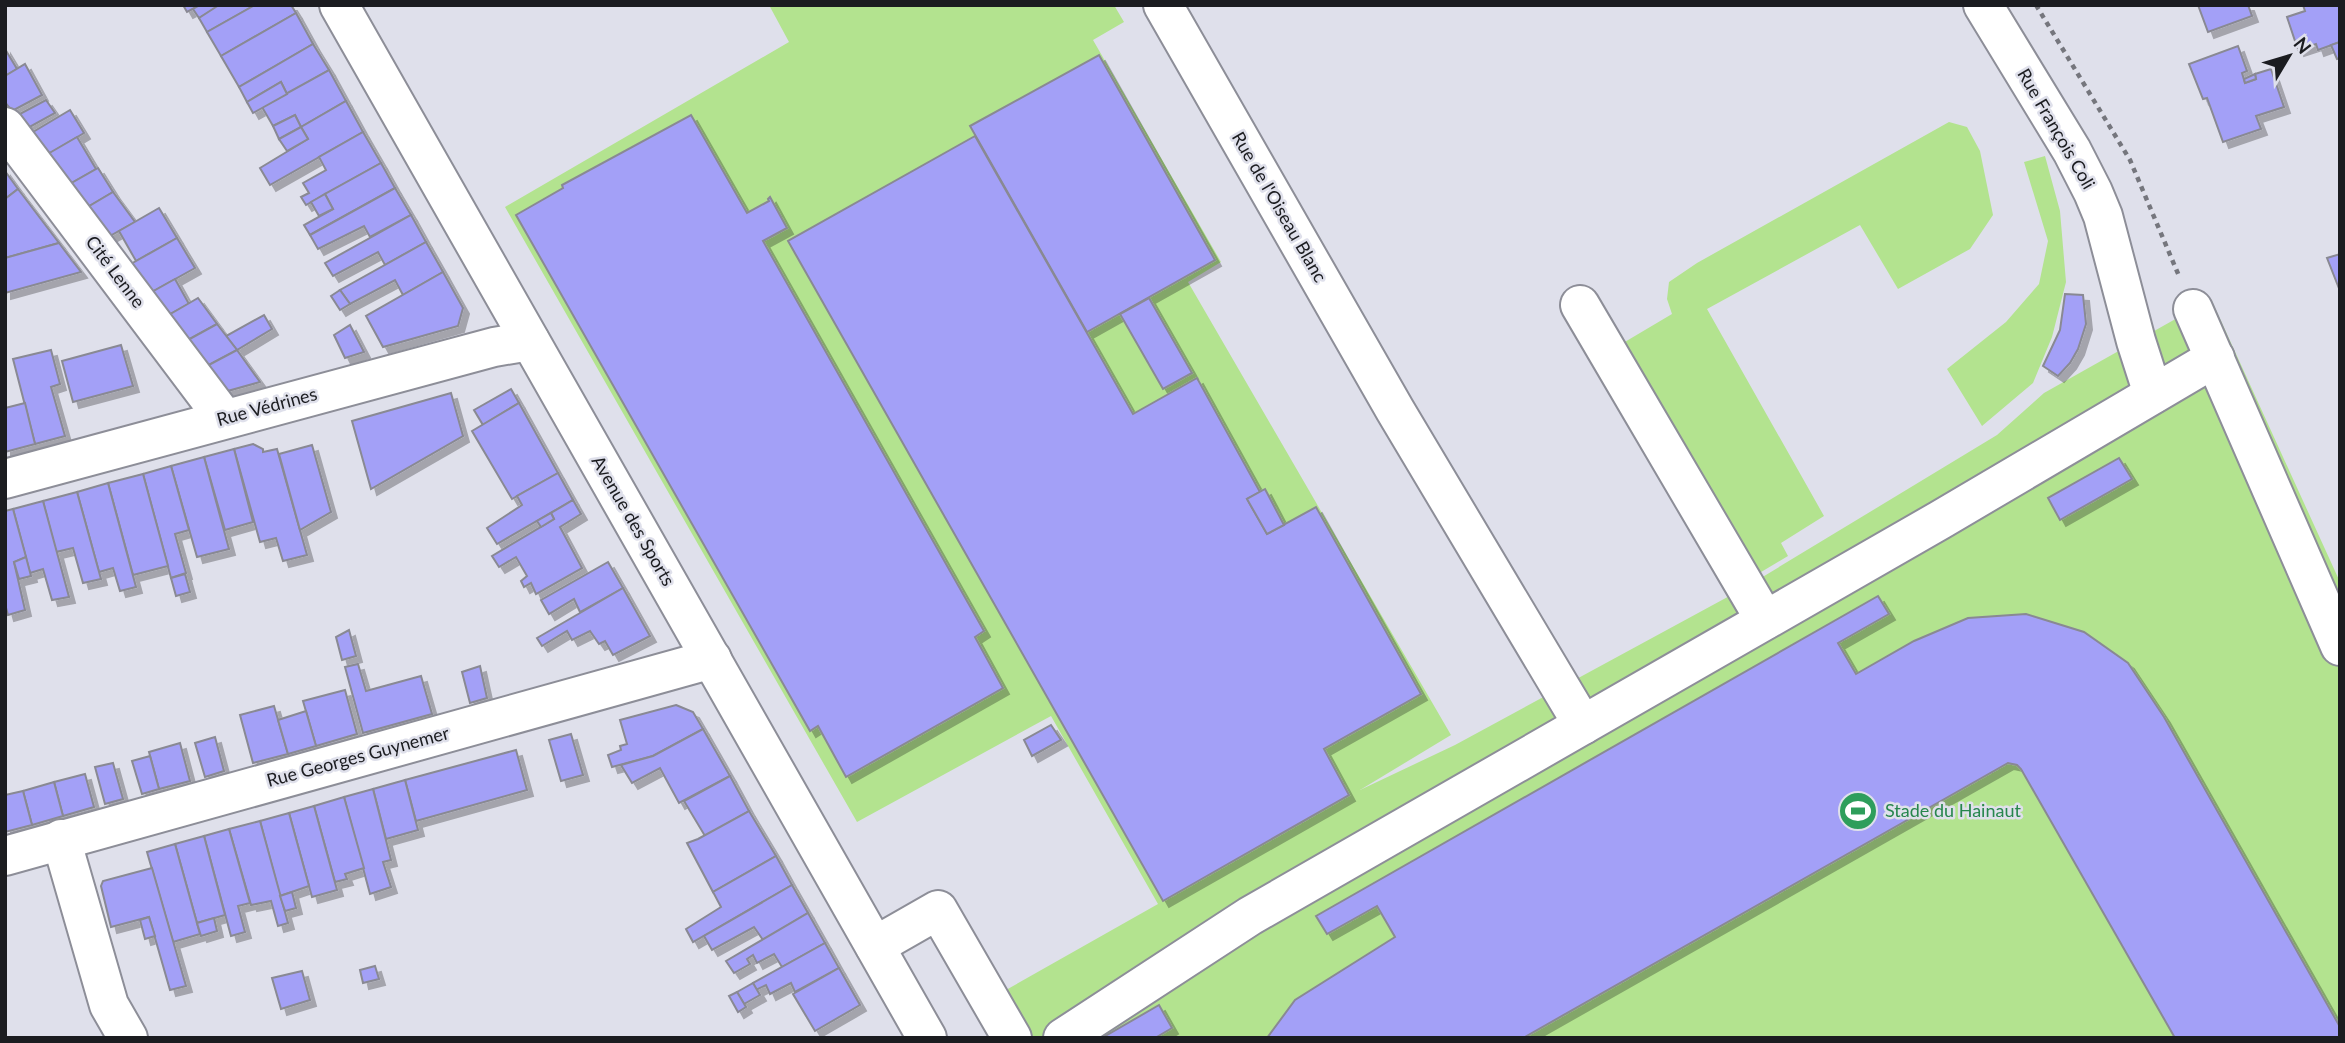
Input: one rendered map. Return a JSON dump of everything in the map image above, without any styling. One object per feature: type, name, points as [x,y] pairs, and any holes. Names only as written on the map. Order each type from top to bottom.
[{"type":"street","name":"Avenue des Sports","points":[[339,5],[927,1038]]},
{"type":"street","name":"Rue de l'Oiseau Blanc","points":[[1163,5],[1395,410],[1583,725]]},
{"type":"street","name":"Rue François Coli","points":[[1983,5],[2072,151],[2093,192],[2103,216],[2153,394]]},
{"type":"street","name":"Cité Lenne","points":[[5,127],[224,418]]},
{"type":"street","points":[[1580,305],[1765,620]]},
{"type":"street","points":[[2193,309],[2340,646]]},
{"type":"street","name":"Rue Védrines","points":[[5,479],[494,347],[530,341]]},
{"type":"street","points":[[1063,1038],[1250,916],[2215,358]]},
{"type":"street","name":"Rue Georges Guynemer","points":[[5,856],[712,659]]},
{"type":"street","points":[[61,839],[109,1005],[128,1038]]},
{"type":"street","points":[[875,946],[937,910],[1012,1038]]},
{"type":"green space","points":[[769,5],[1114,5],[1124,22],[1093,40],[1221,262],[1188,282],[1451,735],[1360,790],[1455,745],[1746,587],[1997,435],[2044,393],[2211,299],[2340,582],[2340,1038],[991,1038],[974,1008],[1158,904],[1051,716],[857,822],[505,207],[789,42]]},
{"type":"green space","points":[[1949,122],[1967,127],[1980,151],[1993,215],[1970,249],[1898,289],[1860,225],[1707,309],[1824,516],[1781,543],[1788,556],[1751,578],[1618,346],[1672,314],[1667,299],[1669,282],[1697,263]]},
{"type":"green space","points":[[2045,156],[2060,211],[2066,282],[2052,337],[2033,383],[1982,426],[1947,369],[2006,322],[2039,284],[2048,241],[2024,162]]},
{"type":"building","points":[[183,5],[200,5],[187,12]]},
{"type":"building","points":[[200,5],[219,6],[199,18],[193,9]]},
{"type":"building","points":[[219,5],[255,5],[207,32],[199,18]]},
{"type":"building","points":[[255,5],[291,5],[296,13],[221,56],[207,32]]},
{"type":"building","points":[[2198,5],[2248,5],[2252,16],[2208,32]]},
{"type":"building","points":[[2303,5],[2340,5],[2340,42],[2318,50],[2316,44],[2298,50],[2287,17],[2305,11]]},
{"type":"building","points":[[296,13],[313,44],[239,87],[221,56]]},
{"type":"building","points":[[2340,42],[2340,58],[2337,59],[2331,45]]},
{"type":"building","points":[[313,44],[329,70],[287,94],[281,82],[247,102],[239,87]]},
{"type":"building","points":[[2238,46],[2247,71],[2242,73],[2245,83],[2256,79],[2255,74],[2271,69],[2284,107],[2256,116],[2261,129],[2223,142],[2207,98],[2203,99],[2189,64]]},
{"type":"building","points":[[5,49],[17,69],[5,76]]},
{"type":"building","points":[[1099,55],[1215,260],[1087,332],[970,126]]},
{"type":"building","points":[[25,64],[42,95],[12,111],[5,102],[5,76]]},
{"type":"building","points":[[329,70],[346,101],[301,127],[295,115],[273,126],[262,107]]},
{"type":"building","points":[[2255,74],[2256,79],[2245,83],[2244,79]]},
{"type":"building","points":[[281,82],[287,94],[253,113],[247,102]]},
{"type":"building","points":[[46,100],[55,113],[26,129],[16,116]]},
{"type":"building","points":[[346,101],[363,132],[270,185],[260,168],[308,139],[301,127]]},
{"type":"building","points":[[70,110],[84,133],[47,155],[33,132]]},
{"type":"building","points":[[295,115],[301,127],[279,139],[273,126]]},
{"type":"building","points":[[691,115],[747,213],[769,201],[770,197],[787,228],[763,241],[984,631],[975,637],[1003,688],[846,777],[818,726],[810,731],[516,215],[563,188],[562,185]]},
{"type":"building","points":[[301,127],[308,139],[287,151],[279,139]]},
{"type":"building","points":[[363,132],[381,163],[306,205],[301,197],[309,193],[303,183],[326,170],[319,157]]},
{"type":"building","points":[[975,136],[1133,414],[1197,378],[1260,492],[1247,499],[1267,534],[1316,507],[1421,694],[1324,749],[1349,795],[1163,901],[788,241]]},
{"type":"building","points":[[77,137],[96,169],[68,185],[46,155]]},
{"type":"building","points":[[381,163],[395,188],[310,235],[304,225],[333,209],[325,194]]},
{"type":"building","points":[[98,168],[113,192],[86,208],[68,185]]},
{"type":"building","points":[[5,171],[18,189],[5,199]]},
{"type":"building","points":[[395,188],[411,215],[370,237],[364,226],[318,249],[310,235]]},
{"type":"building","points":[[18,189],[59,243],[5,258],[5,199]]},
{"type":"building","points":[[113,192],[135,222],[108,237],[86,208]]},
{"type":"building","points":[[325,194],[333,209],[319,216],[311,202]]},
{"type":"building","points":[[159,208],[177,238],[136,261],[119,231]]},
{"type":"building","points":[[411,215],[426,242],[385,265],[378,252],[333,276],[325,263]]},
{"type":"building","points":[[177,238],[195,268],[150,293],[129,265]]},
{"type":"building","points":[[426,242],[443,272],[403,295],[395,280],[350,304],[340,290]]},
{"type":"building","points":[[59,243],[81,272],[5,293],[5,258]]},
{"type":"building","points":[[2340,254],[2340,291],[2327,258]]},
{"type":"building","points":[[443,272],[463,308],[458,326],[383,347],[366,316]]},
{"type":"building","points":[[175,279],[189,304],[167,316],[150,293]]},
{"type":"building","points":[[340,290],[350,304],[340,310],[331,296]]},
{"type":"building","points":[[2065,294],[2083,295],[2086,324],[2078,349],[2058,376],[2043,366],[2060,330]]},
{"type":"building","points":[[198,298],[217,324],[186,341],[167,316]]},
{"type":"building","points":[[1149,298],[1192,373],[1163,389],[1120,314]]},
{"type":"building","points":[[264,315],[272,329],[237,350],[226,336]]},
{"type":"building","points":[[217,324],[237,350],[205,367],[186,341]]},
{"type":"building","points":[[350,325],[364,352],[345,358],[334,335]]},
{"type":"building","points":[[121,345],[133,386],[73,402],[62,361]]},
{"type":"building","points":[[51,350],[60,384],[51,387],[65,436],[35,444],[13,359]]},
{"type":"building","points":[[237,350],[260,382],[224,392],[205,367]]},
{"type":"building","points":[[511,389],[519,403],[483,425],[474,410]]},
{"type":"building","points":[[451,393],[463,436],[371,489],[352,421]]},
{"type":"building","points":[[25,403],[35,444],[5,452],[5,408]]},
{"type":"building","points":[[519,403],[558,473],[512,499],[472,431]]},
{"type":"building","points":[[253,444],[263,449],[263,452],[277,449],[307,555],[283,561],[276,538],[260,542],[234,449]]},
{"type":"building","points":[[312,445],[331,512],[300,530],[279,454]]},
{"type":"building","points":[[234,449],[253,522],[225,530],[204,457]]},
{"type":"building","points":[[204,457],[229,549],[197,557],[171,466]]},
{"type":"building","points":[[2119,458],[2132,479],[2060,520],[2048,498]]},
{"type":"building","points":[[171,466],[189,530],[175,534],[186,573],[171,578],[143,474]]},
{"type":"building","points":[[558,473],[573,500],[497,544],[487,528],[522,505],[517,496]]},
{"type":"building","points":[[143,474],[168,566],[133,575],[108,483]]},
{"type":"building","points":[[108,483],[136,587],[120,591],[113,568],[99,572],[77,492]]},
{"type":"building","points":[[1265,489],[1284,525],[1267,534],[1247,499]]},
{"type":"building","points":[[77,492],[101,579],[83,583],[73,548],[56,552],[43,501]]},
{"type":"building","points":[[573,500],[581,514],[560,527],[582,568],[536,594],[531,583],[524,587],[521,581],[527,576],[516,557],[499,567],[492,556],[554,519],[551,513]]},
{"type":"building","points":[[43,501],[69,597],[52,600],[43,569],[30,573],[13,509]]},
{"type":"building","points":[[13,509],[26,557],[14,562],[25,610],[8,615],[5,604],[5,511]]},
{"type":"building","points":[[551,513],[554,519],[541,527],[537,521]]},
{"type":"building","points":[[26,557],[31,576],[19,579],[14,562]]},
{"type":"building","points":[[608,562],[623,588],[580,612],[574,599],[549,614],[541,600]]},
{"type":"building","points":[[185,574],[190,592],[176,596],[171,578]]},
{"type":"building","points":[[623,588],[650,636],[613,655],[605,641],[599,644],[590,631],[572,640],[567,631],[542,646],[537,638]]},
{"type":"building","name":"Stade du Hainaut","points":[[1878,596],[1889,614],[1838,643],[1856,674],[1914,641],[1968,618],[2026,614],[2084,632],[2128,663],[2164,717],[2340,1027],[2340,1038],[2175,1038],[2021,769],[2008,763],[1523,1038],[1267,1038],[1295,1000],[1395,937],[1377,906],[1327,934],[1316,916]]},
{"type":"building","points":[[349,630],[356,656],[342,660],[336,637]]},
{"type":"building","points":[[358,664],[366,691],[421,676],[432,714],[363,733],[345,667]]},
{"type":"building","points":[[480,666],[487,698],[470,703],[462,672]]},
{"type":"building","points":[[345,690],[357,734],[316,746],[303,701]]},
{"type":"building","points":[[676,705],[693,712],[703,729],[653,756],[612,767],[608,755],[621,750],[620,746],[627,744],[620,720]]},
{"type":"building","points":[[274,706],[288,754],[253,763],[240,715]]},
{"type":"building","points":[[306,711],[316,746],[288,754],[278,720]]},
{"type":"building","points":[[1051,725],[1061,740],[1032,756],[1024,740]]},
{"type":"building","points":[[703,729],[730,776],[679,803],[660,768],[632,783],[621,765],[653,756]]},
{"type":"building","points":[[571,734],[583,775],[561,781],[549,740]]},
{"type":"building","points":[[215,737],[224,771],[205,777],[195,743]]},
{"type":"building","points":[[180,743],[190,781],[159,789],[149,752]]},
{"type":"building","points":[[516,750],[527,790],[416,821],[405,780]]},
{"type":"building","points":[[150,756],[159,789],[142,794],[132,761]]},
{"type":"building","points":[[113,763],[123,799],[105,804],[95,767]]},
{"type":"building","points":[[85,774],[94,807],[63,816],[54,782]]},
{"type":"building","points":[[730,776],[749,811],[705,836],[684,801]]},
{"type":"building","points":[[405,780],[418,830],[386,839],[373,789]]},
{"type":"building","points":[[54,782],[63,816],[32,825],[23,791]]},
{"type":"building","points":[[373,789],[391,860],[383,862],[391,887],[370,894],[344,797]]},
{"type":"building","points":[[23,791],[32,825],[5,832],[5,795]]},
{"type":"building","points":[[344,797],[364,868],[345,874],[347,879],[335,882],[314,806]]},
{"type":"building","points":[[314,806],[337,890],[312,897],[289,813]]},
{"type":"building","points":[[749,811],[776,856],[713,892],[687,843]]},
{"type":"building","points":[[289,813],[309,886],[280,896],[260,821]]},
{"type":"building","points":[[260,821],[288,923],[278,926],[271,901],[251,905],[229,829]]},
{"type":"building","points":[[229,829],[250,903],[238,906],[245,932],[231,936],[204,836]]},
{"type":"building","points":[[204,836],[225,915],[197,923],[175,844]]},
{"type":"building","points":[[175,844],[200,934],[173,942],[147,852]]},
{"type":"building","points":[[776,856],[792,885],[693,942],[686,929],[721,907],[713,892]]},
{"type":"building","points":[[152,868],[186,986],[170,990],[149,917],[111,927],[101,886],[103,881]]},
{"type":"building","points":[[792,885],[808,913],[763,940],[754,927],[712,950],[704,936]]},
{"type":"building","points":[[292,892],[296,908],[285,911],[280,896]]},
{"type":"building","points":[[808,913],[825,943],[782,967],[774,954],[757,963],[753,955],[747,959],[750,964],[734,973],[726,961]]},
{"type":"building","points":[[149,917],[155,936],[145,939],[140,920]]},
{"type":"building","points":[[214,918],[217,931],[201,936],[197,923]]},
{"type":"building","points":[[825,943],[839,968],[795,992],[791,983],[770,994],[766,985],[756,990],[753,983]]},
{"type":"building","points":[[375,966],[379,979],[363,983],[360,970]]},
{"type":"building","points":[[839,968],[860,1005],[815,1031],[793,994]]},
{"type":"building","points":[[302,971],[310,1000],[281,1009],[272,978]]},
{"type":"building","points":[[753,983],[760,995],[744,1004],[737,992]]},
{"type":"building","points":[[737,992],[746,1007],[738,1012],[729,996]]},
{"type":"building","points":[[1159,1005],[1172,1028],[1155,1038],[1102,1038]]},
{"type":"place","name":"Stade du Hainaut","points":[[1858,811]]}]
